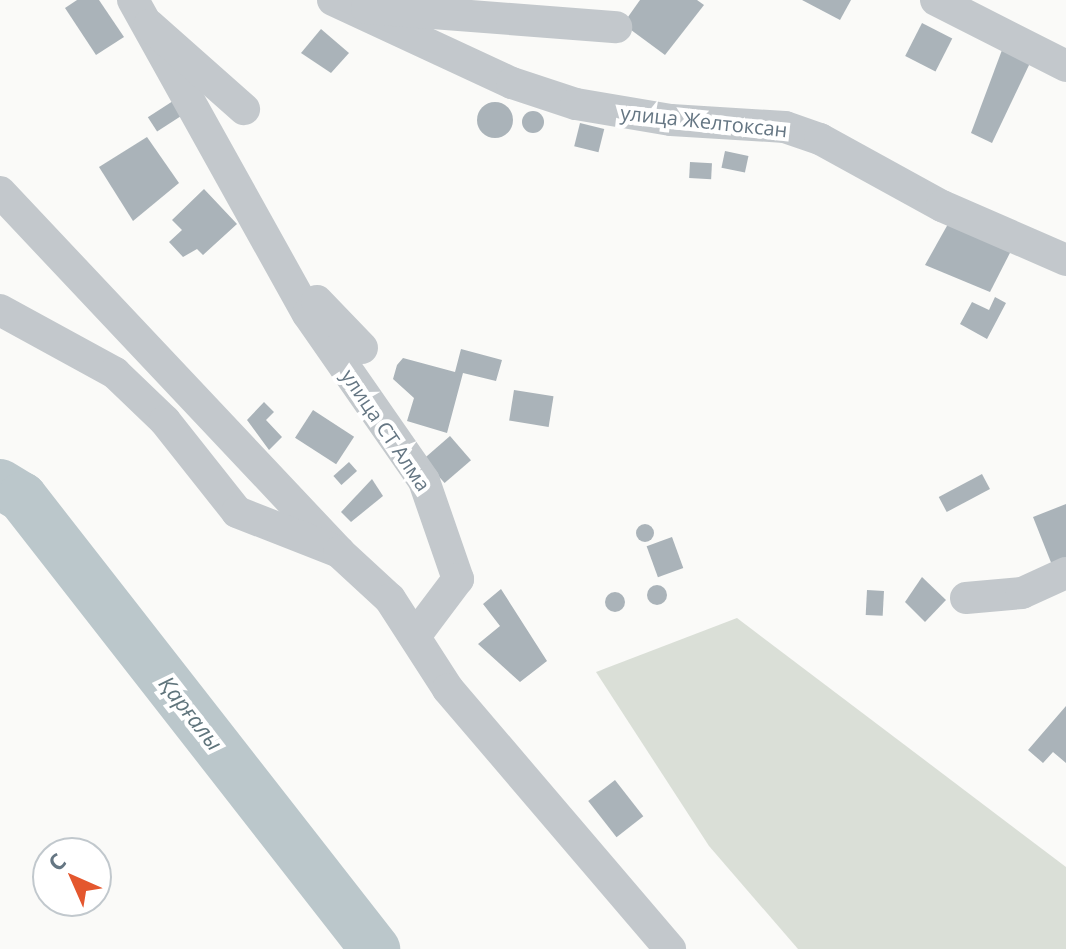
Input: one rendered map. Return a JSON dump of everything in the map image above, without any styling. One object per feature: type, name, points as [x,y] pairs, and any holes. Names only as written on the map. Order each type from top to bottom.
[{"type":"street","points":[[936,0],[1066,66]]},
{"type":"street","points":[[340,5],[460,20],[560,17],[616,27]]},
{"type":"street","name":"улица Желтоксан","points":[[340,5],[512,83],[576,104],[671,120],[785,127],[820,139],[942,206],[1045,245],[1066,260]]},
{"type":"street","points":[[138,10],[244,109]]},
{"type":"street","name":"улица СТ Алма","points":[[138,10],[217,162],[424,481],[451,548],[455,592],[416,635]]},
{"type":"street","points":[[0,192],[416,635],[448,689],[670,949]]},
{"type":"street","points":[[286,270],[362,348]]},
{"type":"street","points":[[0,310],[115,373],[165,421],[237,512],[273,532],[339,552]]},
{"type":"street","points":[[966,598],[1022,593],[1066,573]]},
{"type":"shaded area","points":[[737,618],[1066,867],[1066,949],[798,949],[709,846],[596,672]]},
{"type":"building","points":[[77,0],[99,0],[124,37],[96,55],[65,8]]},
{"type":"building","points":[[640,0],[697,0],[704,5],[665,55],[623,24]]},
{"type":"building","points":[[802,0],[851,0],[840,20]]},
{"type":"building","points":[[922,23],[952,38],[935,71],[905,56]]},
{"type":"building","points":[[321,29],[349,53],[331,73],[301,53]]},
{"type":"building","points":[[1002,50],[1030,63],[992,143],[971,133]]},
{"type":"building","points":[[173,101],[182,115],[157,132],[148,117]]},
{"type":"building","points":[[495,102],[508,107],[513,120],[508,133],[495,138],[482,133],[477,120],[482,107]]},
{"type":"building","points":[[533,111],[541,114],[544,122],[541,130],[533,133],[525,130],[522,122],[525,114]]},
{"type":"building","points":[[580,123],[604,129],[598,152],[574,146]]},
{"type":"building","points":[[147,137],[179,183],[133,221],[99,167]]},
{"type":"building","points":[[725,151],[748,156],[745,173],[721,168]]},
{"type":"building","points":[[690,162],[712,163],[711,179],[689,178]]},
{"type":"building","points":[[204,189],[237,224],[203,255],[197,249],[183,257],[169,242],[182,230],[172,220]]},
{"type":"building","points":[[948,224],[1014,245],[990,292],[925,265]]},
{"type":"building","points":[[995,297],[1006,303],[987,339],[960,324],[972,302],[989,310]]},
{"type":"building","points":[[461,349],[502,360],[496,381],[463,373],[447,433],[407,421],[414,398],[393,379],[397,365],[403,358],[455,372]]},
{"type":"building","points":[[514,390],[554,396],[549,427],[509,421]]},
{"type":"building","points":[[264,402],[274,412],[266,420],[282,437],[269,450],[247,420]]},
{"type":"building","points":[[313,410],[354,437],[336,464],[295,438]]},
{"type":"building","points":[[450,436],[471,460],[445,483],[424,459]]},
{"type":"building","points":[[349,462],[357,471],[341,485],[333,476]]},
{"type":"building","points":[[982,474],[990,489],[947,512],[939,497]]},
{"type":"building","points":[[372,479],[383,496],[351,522],[341,512]]},
{"type":"building","points":[[1066,504],[1066,559],[1052,565],[1033,517]]},
{"type":"building","points":[[645,524],[654,533],[645,542],[636,533]]},
{"type":"building","points":[[672,537],[683,568],[658,577],[647,546]]},
{"type":"building","points":[[922,577],[946,600],[925,622],[905,602]]},
{"type":"building","points":[[657,585],[664,588],[667,595],[664,602],[657,605],[650,602],[647,595],[650,588]]},
{"type":"building","points":[[501,589],[547,661],[520,682],[478,644],[500,626],[483,604]]},
{"type":"building","points":[[867,590],[884,591],[883,616],[866,615]]},
{"type":"building","points":[[615,592],[622,595],[625,602],[622,609],[615,612],[608,609],[605,602],[608,595]]},
{"type":"building","points":[[1066,706],[1066,763],[1053,752],[1043,763],[1028,750]]},
{"type":"building","points":[[615,780],[643,816],[617,837],[588,801]]},
{"type":"waterway","name":"Қарғалы","points":[[0,484],[22,497],[375,949]]}]
